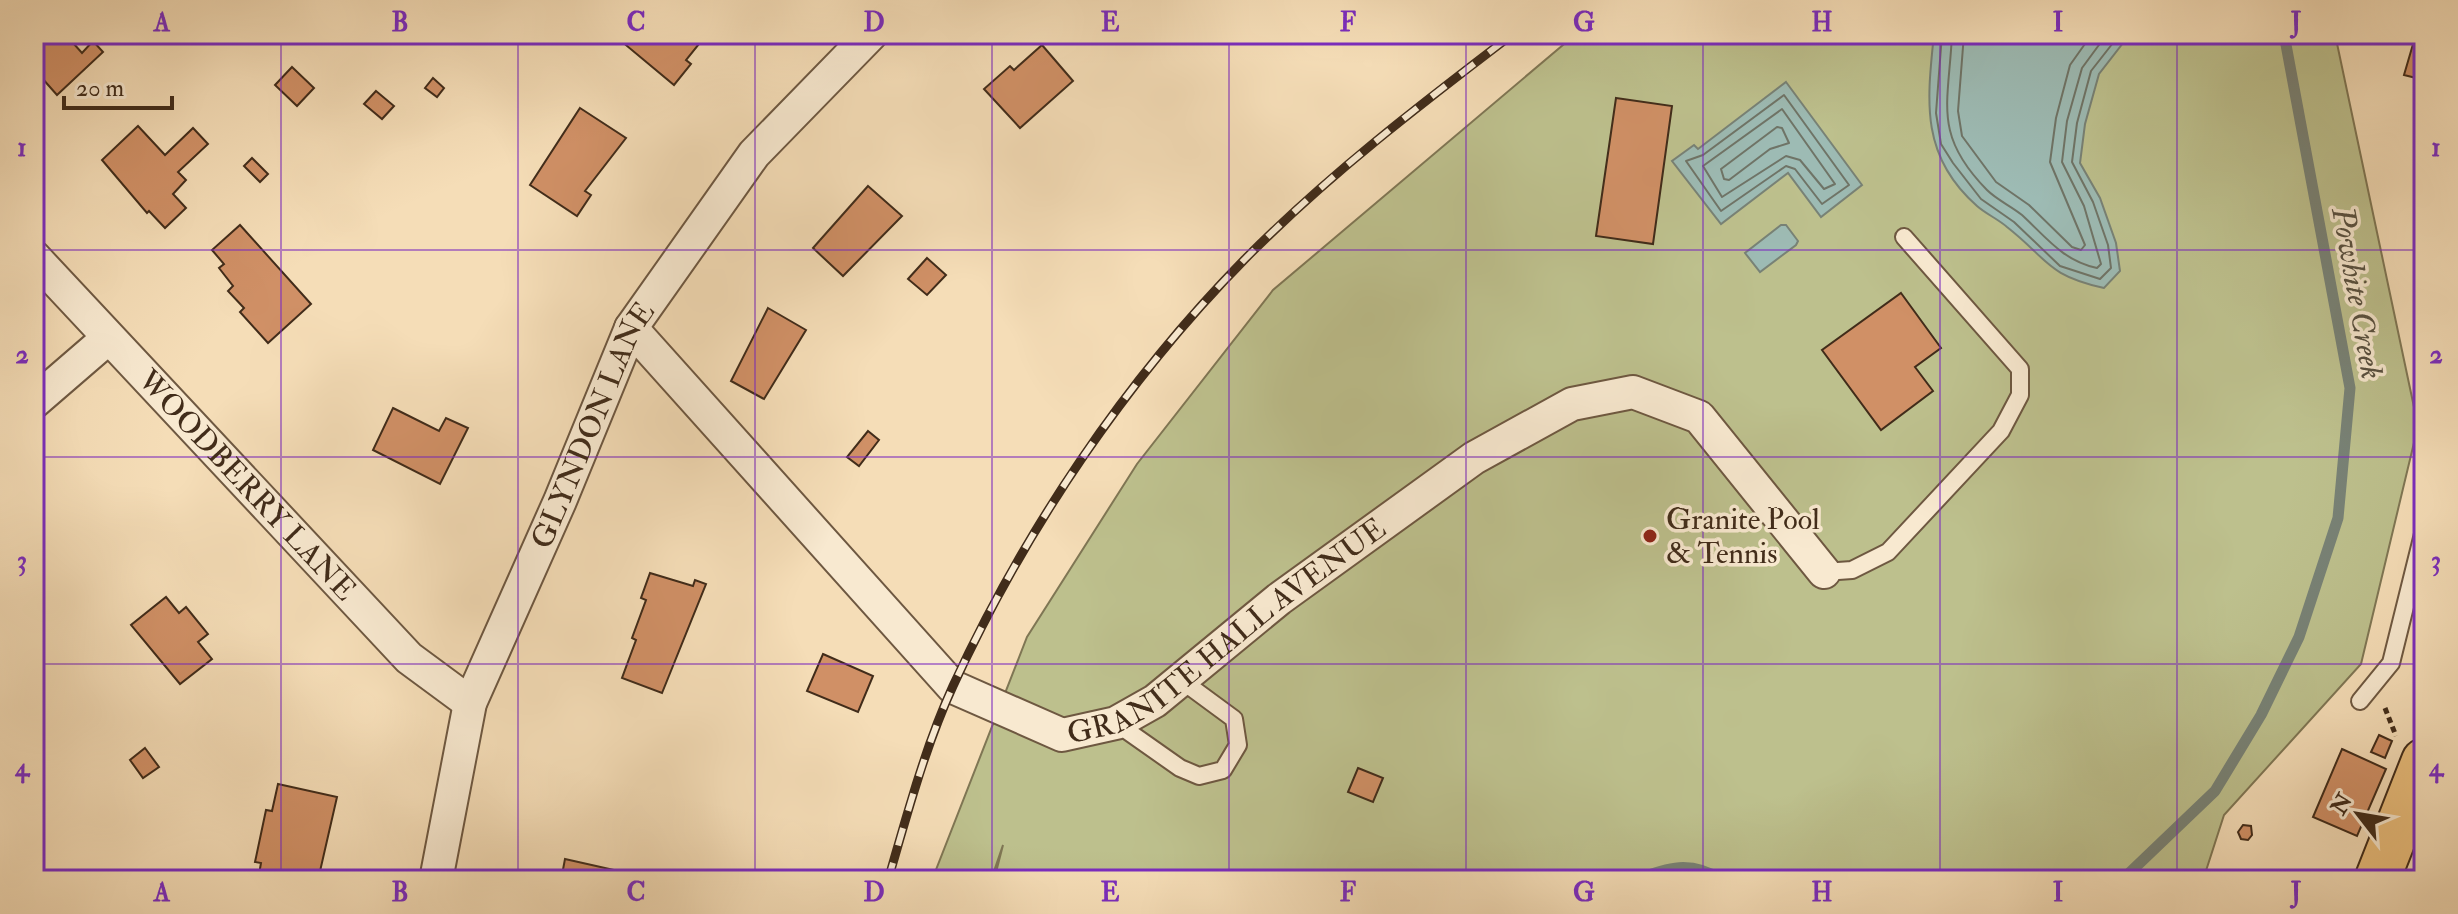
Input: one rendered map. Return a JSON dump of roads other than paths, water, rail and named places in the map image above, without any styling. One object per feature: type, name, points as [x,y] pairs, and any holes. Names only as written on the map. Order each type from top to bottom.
[{"type":"highway","points":[[2377,880],[2424,761]]},
{"type":"street","name":"GLYNDON LANE","points":[[436,880],[470,703],[560,501],[631,328],[754,154],[871,34]]},
{"type":"street","name":"WOODBERRY LANE","points":[[34,257],[107,339],[409,658],[470,703]]},
{"type":"street","name":"GRANITE HALL AVENUE","points":[[631,328],[953,687],[1062,735],[1116,723],[1155,701],[1279,599],[1474,458],[1572,404],[1633,392],[1699,417],[1824,572]]},
{"type":"street","points":[[34,402],[107,339]]},
{"type":"lane","points":[[1824,572],[1852,570],[1888,552],[2001,431],[2020,395],[2020,369],[1904,237]]},
{"type":"lane","points":[[2360,701],[2391,663],[2424,530]]},
{"type":"lane","points":[[1116,723],[1153,751],[1199,776],[1223,770],[1238,745],[1234,719],[1181,680]]},
{"type":"water","points":[[1934,34],[2130,34],[2099,74],[2085,124],[2080,163],[2100,198],[2116,243],[2120,271],[2104,288],[2059,272],[1958,187],[1936,147],[1932,126],[1930,82]]},
{"type":"water","points":[[1786,82],[1862,185],[1821,217],[1788,173],[1721,224],[1672,161],[1694,145],[1698,149]]},
{"type":"water","points":[[1781,225],[1786,225],[1798,241],[1760,272],[1745,253]]},
{"type":"waterway","name":"Powhite Creek","points":[[2122,880],[2215,791],[2261,715],[2299,637],[2338,518],[2350,388],[2284,34]]},
{"type":"waterway","name":"Powhite Creek","points":[[1635,880],[1679,868],[1700,870],[1722,880]]},
{"type":"railway","points":[[888,880],[934,733],[981,628],[1045,515],[1119,407],[1201,306],[1276,228],[1375,142],[1513,34]]},
{"type":"place","name":"Granite Pool & Tennis","points":[[1650,536]]}]
